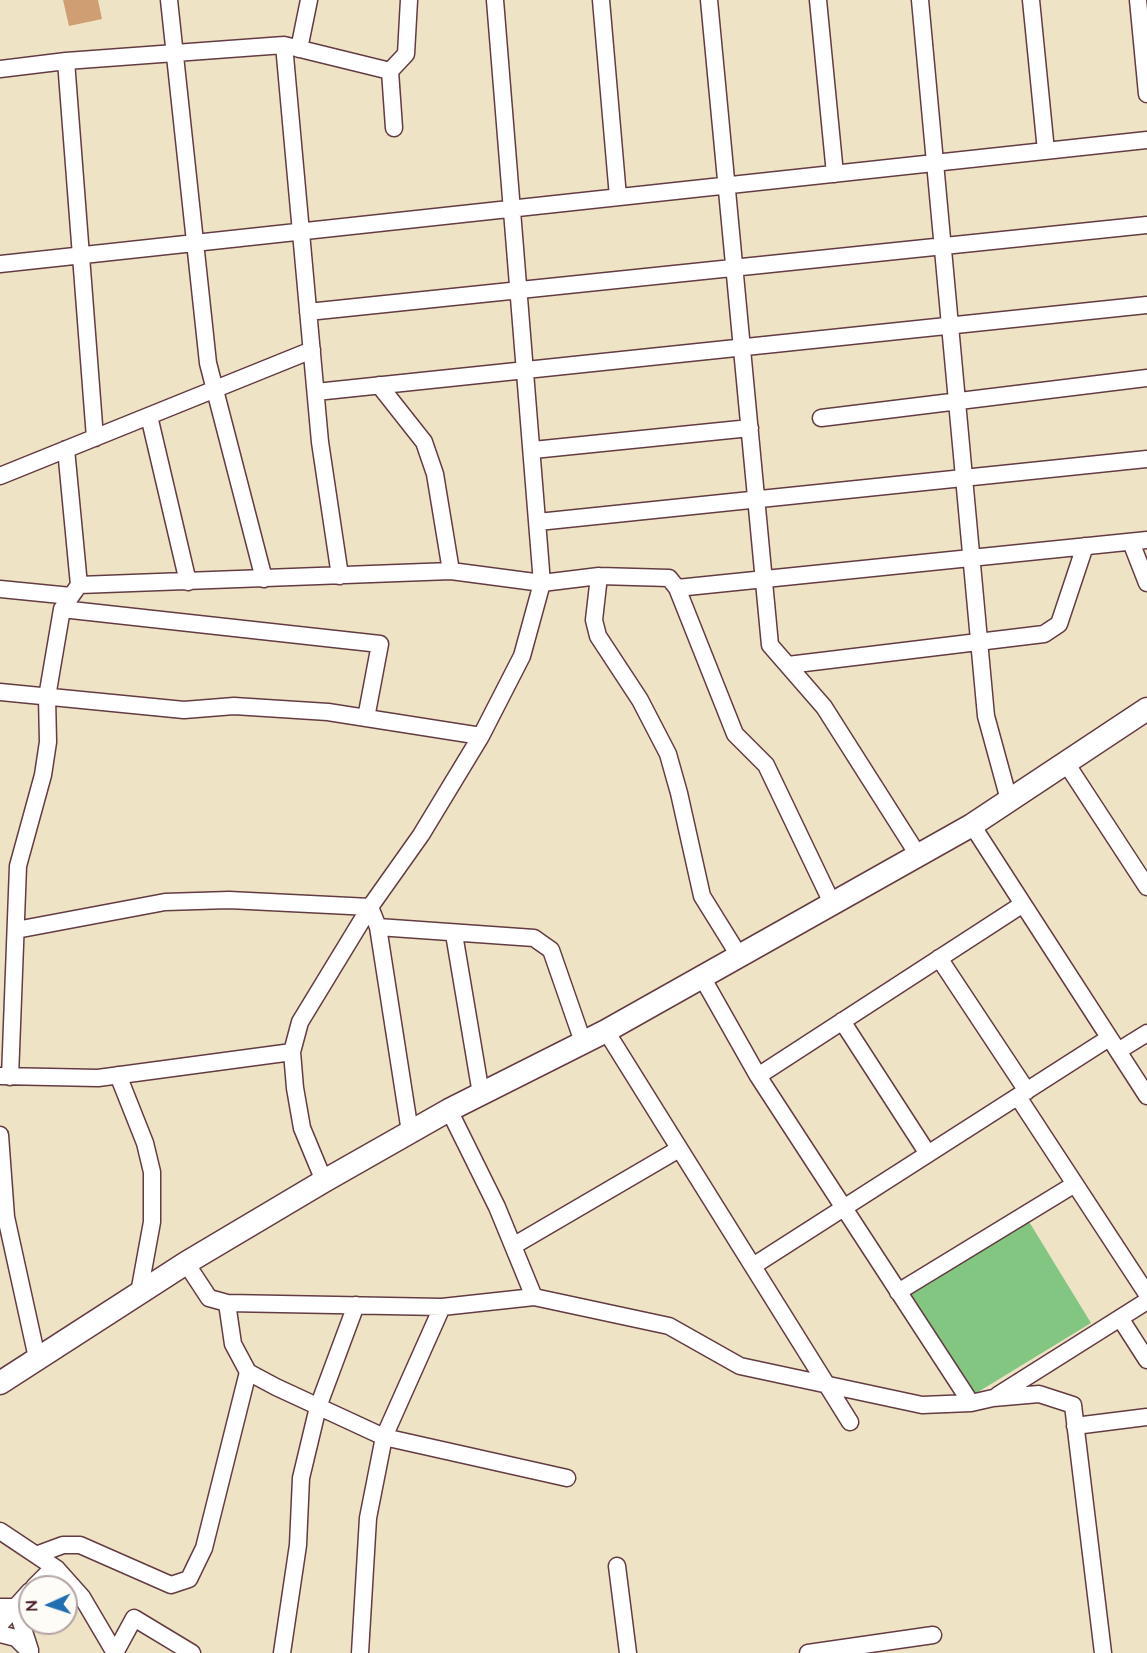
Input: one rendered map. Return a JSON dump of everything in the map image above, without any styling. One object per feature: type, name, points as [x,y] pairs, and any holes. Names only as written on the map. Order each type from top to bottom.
[{"type":"main road","points":[[0,1383],[186,1263],[324,1181],[449,1110],[606,1031],[738,954],[972,825],[1147,711]]},
{"type":"street","points":[[169,0],[208,363],[264,579]]},
{"type":"street","points":[[309,0],[292,47],[301,231],[320,442],[340,576]]},
{"type":"street","points":[[394,128],[390,71],[406,54],[409,0]]},
{"type":"street","points":[[324,1181],[302,1128],[292,1052],[300,1022],[370,907],[421,835],[481,736],[522,656],[542,583],[495,0]]},
{"type":"street","points":[[601,0],[618,197]]},
{"type":"street","points":[[709,0],[770,645],[836,724],[918,855]]},
{"type":"street","points":[[818,0],[835,174]]},
{"type":"street","points":[[920,0],[986,716],[1009,800]]},
{"type":"street","points":[[1031,0],[1046,151]]},
{"type":"street","points":[[1138,0],[1147,93]]},
{"type":"street","points":[[0,69],[66,61],[292,47],[390,71]]},
{"type":"street","points":[[66,61],[95,438]]},
{"type":"street","points":[[0,264],[1147,140]]},
{"type":"street","points":[[308,312],[943,248],[1147,225]]},
{"type":"street","points":[[316,392],[1147,305]]},
{"type":"street","points":[[0,476],[312,350]]},
{"type":"street","points":[[821,418],[1147,378]]},
{"type":"street","points":[[379,385],[424,442],[435,474],[451,571]]},
{"type":"street","points":[[149,416],[188,582]]},
{"type":"street","points":[[533,450],[750,428]]},
{"type":"street","points":[[66,449],[70,596],[47,697],[48,742],[32,824],[18,866],[16,930],[5,1076],[98,1078],[292,1052]]},
{"type":"street","points":[[538,522],[1147,459]]},
{"type":"street","points":[[677,588],[1139,541],[1147,583]]},
{"type":"street","points":[[788,665],[979,640],[1044,634],[1059,624],[1085,546]]},
{"type":"street","points":[[70,596],[188,582],[451,571],[542,583],[599,576],[669,578],[677,588],[735,734],[766,765],[832,903]]},
{"type":"street","points":[[599,576],[594,620],[598,636],[640,700],[668,754],[680,793],[702,896],[738,954]]},
{"type":"street","points":[[0,589],[70,596],[380,644],[366,718]]},
{"type":"street","points":[[0,692],[184,710],[234,706],[328,712],[481,736]]},
{"type":"street","points":[[1066,763],[1147,887]]},
{"type":"street","points":[[972,825],[1147,1096]]},
{"type":"street","points":[[16,930],[165,902],[229,900],[370,907]]},
{"type":"street","points":[[758,1076],[1023,904]]},
{"type":"street","points":[[370,907],[378,927],[410,1132]]},
{"type":"street","points":[[378,927],[534,938],[551,950],[583,1042]]},
{"type":"street","points":[[454,934],[482,1094]]},
{"type":"street","points":[[939,958],[1075,1184],[1147,1294]]},
{"type":"street","points":[[702,977],[758,1076],[971,1403]]},
{"type":"street","points":[[842,1021],[928,1154]]},
{"type":"street","points":[[606,1031],[850,1422]]},
{"type":"street","points":[[753,1266],[1022,1094],[1114,1045],[1147,1033]]},
{"type":"street","points":[[118,1075],[145,1143],[152,1172],[152,1222],[139,1293]]},
{"type":"street","points":[[449,1110],[497,1208],[534,1297]]},
{"type":"street","points":[[0,1135],[6,1217],[37,1358]]},
{"type":"street","points":[[513,1246],[679,1149]]},
{"type":"street","points":[[898,1292],[1075,1184]]},
{"type":"street","points":[[186,1263],[209,1298],[227,1303],[442,1307],[534,1297],[669,1326],[740,1366],[827,1385],[922,1404],[971,1403],[993,1398],[1039,1394],[1073,1405],[1103,1653]]},
{"type":"street","points":[[993,1398],[1147,1301]]},
{"type":"street","points":[[227,1303],[234,1344],[248,1372],[384,1437],[567,1478]]},
{"type":"street","points":[[282,1653],[298,1545],[301,1478],[318,1407],[356,1305]]},
{"type":"street","points":[[360,1653],[368,1518],[384,1437],[442,1307]]},
{"type":"street","points":[[1120,1318],[1147,1360]]},
{"type":"street","points":[[36,1555],[63,1545],[80,1545],[171,1585],[189,1579],[204,1548],[248,1372]]},
{"type":"street","points":[[1076,1426],[1147,1417]]},
{"type":"street","points":[[0,1531],[54,1567],[82,1597],[115,1653]]},
{"type":"street","points":[[616,1566],[628,1653]]},
{"type":"street","points":[[46,1575],[54,1567]]},
{"type":"street","points":[[3,1618],[18,1602]]},
{"type":"street","points":[[3,1618],[18,1613],[30,1652]]},
{"type":"street","points":[[3,1618],[16,1638],[30,1652]]},
{"type":"street","points":[[115,1653],[134,1618],[192,1653]]},
{"type":"street","points":[[808,1653],[881,1648],[933,1635]]},
{"type":"green space","points":[[1028,1220],[1091,1323],[973,1395],[910,1293]]},
{"type":"building","points":[[63,0],[98,0],[102,19],[69,26]]}]
